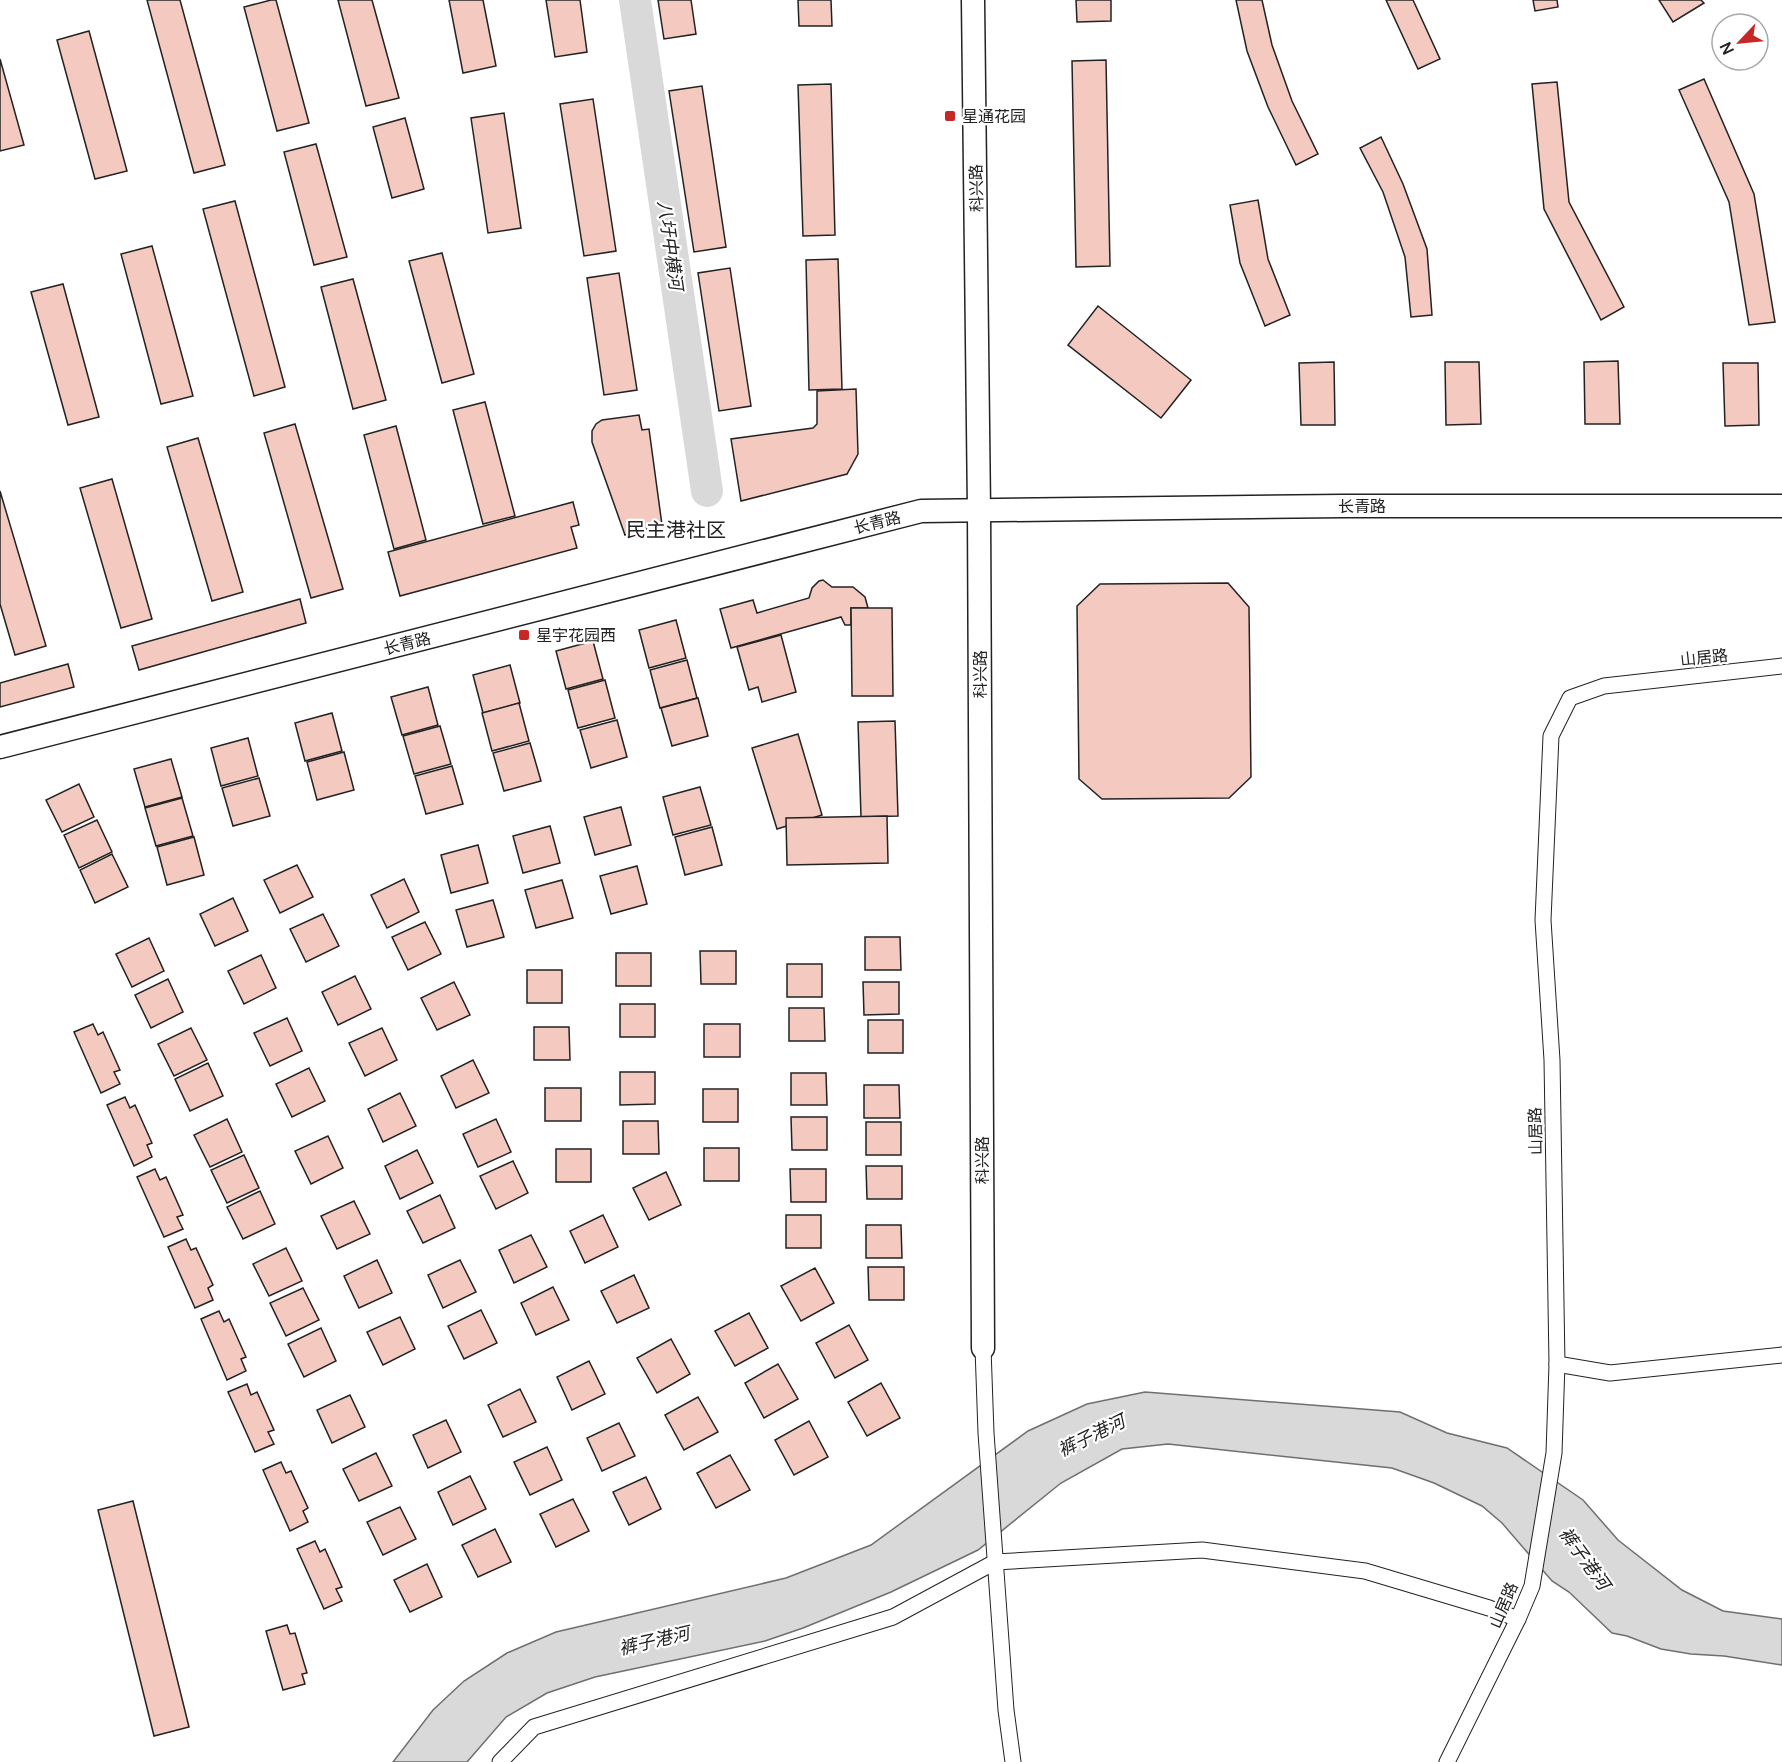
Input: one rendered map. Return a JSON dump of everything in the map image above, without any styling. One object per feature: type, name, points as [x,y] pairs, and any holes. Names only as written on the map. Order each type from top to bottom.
[{"type":"street","name":"科兴路","points":[[973,0],[980,510],[983,1348]]},
{"type":"street","name":"长青路","points":[[0,747],[921,511],[1343,506],[1782,506]]},
{"type":"street","name":"山居路","points":[[1447,1762],[1532,1586],[1554,1453],[1557,1364],[1552,1060],[1543,920],[1551,736],[1570,698],[1604,686],[1782,666]]},
{"type":"street","points":[[983,1348],[995,1562],[1006,1710],[1013,1762]]},
{"type":"street","points":[[1557,1364],[1610,1373],[1782,1354]]},
{"type":"street","points":[[500,1762],[534,1727],[893,1617],[995,1562],[1202,1550],[1365,1571],[1489,1608],[1518,1619]]},
{"type":"water","name":"裤子港河","points":[[1145,1392],[1400,1412],[1447,1433],[1507,1448],[1583,1500],[1618,1540],[1682,1590],[1723,1611],[1782,1619],[1782,1665],[1661,1649],[1627,1636],[1612,1633],[1569,1592],[1552,1581],[1502,1523],[1482,1506],[1434,1483],[1392,1468],[1168,1444],[1122,1449],[1061,1483],[978,1550],[891,1592],[765,1641],[595,1677],[547,1693],[506,1717],[467,1762],[393,1762],[433,1710],[464,1681],[507,1653],[556,1632],[786,1578],[871,1545],[1028,1431],[1087,1404]]},
{"type":"building","points":[[147,0],[180,0],[225,165],[194,173]]},
{"type":"building","points":[[276,0],[309,123],[277,131],[244,7]]},
{"type":"building","points":[[338,0],[372,0],[399,98],[366,106]]},
{"type":"building","points":[[449,0],[483,0],[496,66],[463,73]]},
{"type":"building","points":[[546,0],[580,0],[587,52],[555,57]]},
{"type":"building","points":[[658,0],[691,0],[696,34],[664,39]]},
{"type":"building","points":[[798,0],[831,0],[832,26],[799,26]]},
{"type":"building","points":[[1076,0],[1111,0],[1111,21],[1077,22]]},
{"type":"building","points":[[1236,0],[1262,0],[1272,45],[1292,101],[1318,154],[1296,165],[1268,107],[1247,51]]},
{"type":"building","points":[[1386,0],[1413,0],[1440,59],[1418,69]]},
{"type":"building","points":[[1533,0],[1557,0],[1558,7],[1535,11]]},
{"type":"building","points":[[1659,0],[1701,0],[1704,3],[1673,22]]},
{"type":"building","points":[[89,31],[127,171],[95,179],[57,40]]},
{"type":"building","points":[[0,59],[24,145],[0,151]]},
{"type":"building","points":[[1106,60],[1110,266],[1076,267],[1072,61]]},
{"type":"building","points":[[1704,79],[1754,194],[1775,322],[1749,325],[1729,202],[1679,90]]},
{"type":"building","points":[[1557,82],[1569,202],[1624,307],[1601,320],[1544,209],[1532,84]]},
{"type":"building","points":[[831,84],[835,235],[803,236],[798,85]]},
{"type":"building","points":[[702,86],[726,247],[694,252],[669,91]]},
{"type":"building","points":[[593,99],[616,251],[584,256],[560,104]]},
{"type":"building","points":[[504,113],[521,228],[488,233],[471,118]]},
{"type":"building","points":[[405,118],[424,189],[392,198],[373,127]]},
{"type":"building","points":[[1381,137],[1403,184],[1427,249],[1432,315],[1411,317],[1405,257],[1383,192],[1360,148]]},
{"type":"building","points":[[316,144],[347,257],[314,265],[284,152]]},
{"type":"building","points":[[1258,200],[1268,259],[1290,315],[1265,326],[1240,263],[1230,205]]},
{"type":"building","points":[[235,201],[285,387],[254,396],[203,209]]},
{"type":"building","points":[[152,246],[193,396],[161,404],[121,254]]},
{"type":"building","points":[[442,253],[474,374],[442,383],[409,261]]},
{"type":"building","points":[[838,259],[842,389],[809,390],[806,260]]},
{"type":"building","points":[[730,268],[751,406],[719,411],[698,273]]},
{"type":"building","points":[[619,273],[637,390],[604,395],[587,278]]},
{"type":"building","points":[[353,279],[386,400],[353,409],[321,287]]},
{"type":"building","points":[[63,284],[99,417],[68,425],[31,292]]},
{"type":"building","points":[[1098,306],[1191,380],[1161,418],[1068,345]]},
{"type":"building","points":[[1618,361],[1620,424],[1585,424],[1584,362]]},
{"type":"building","points":[[1334,362],[1335,425],[1301,425],[1299,363]]},
{"type":"building","points":[[1445,362],[1479,362],[1481,424],[1446,425]]},
{"type":"building","points":[[1723,363],[1758,363],[1759,425],[1725,426]]},
{"type":"building","points":[[856,389],[858,454],[847,474],[741,501],[731,439],[813,428],[817,424],[817,391]]},
{"type":"building","points":[[485,402],[515,516],[483,524],[453,410]]},
{"type":"building","points":[[639,415],[642,430],[649,429],[662,525],[625,535],[592,442],[592,431],[602,420]]},
{"type":"building","points":[[295,424],[343,589],[311,598],[264,433]]},
{"type":"building","points":[[396,426],[426,540],[394,549],[364,435]]},
{"type":"building","points":[[198,438],[243,592],[212,601],[167,447]]},
{"type":"building","points":[[112,479],[152,619],[121,628],[80,488]]},
{"type":"building","points":[[0,491],[46,646],[15,655],[0,604]]},
{"type":"building","points":[[573,502],[579,525],[571,527],[577,548],[400,596],[388,552]]},
{"type":"building","points":[[823,580],[832,587],[853,587],[865,597],[868,608],[851,608],[851,625],[845,625],[841,617],[731,648],[720,609],[753,600],[757,613],[809,598],[812,588]]},
{"type":"building","points":[[1228,583],[1249,607],[1251,777],[1229,798],[1102,799],[1079,779],[1077,606],[1100,584]]},
{"type":"building","points":[[300,599],[306,623],[139,670],[132,646]]},
{"type":"building","points":[[851,608],[892,608],[893,696],[852,696]]},
{"type":"building","points":[[676,620],[686,658],[649,668],[639,630]]},
{"type":"building","points":[[781,635],[796,692],[762,702],[758,687],[749,690],[737,647]]},
{"type":"building","points":[[593,641],[603,679],[566,689],[556,651]]},
{"type":"building","points":[[687,660],[697,698],[660,708],[650,670]]},
{"type":"building","points":[[68,664],[74,687],[0,707],[0,683]]},
{"type":"building","points":[[510,665],[520,703],[483,713],[473,675]]},
{"type":"building","points":[[605,680],[615,718],[578,728],[568,690]]},
{"type":"building","points":[[428,687],[438,725],[402,735],[391,697]]},
{"type":"building","points":[[698,698],[708,736],[672,746],[661,708]]},
{"type":"building","points":[[519,703],[529,741],[492,751],[482,713]]},
{"type":"building","points":[[332,713],[342,751],[305,761],[295,723]]},
{"type":"building","points":[[617,720],[627,757],[591,768],[580,730]]},
{"type":"building","points":[[895,721],[898,816],[861,817],[858,722]]},
{"type":"building","points":[[440,726],[451,764],[414,774],[403,736]]},
{"type":"building","points":[[798,734],[822,815],[777,829],[752,748]]},
{"type":"building","points":[[248,738],[258,776],[221,786],[211,748]]},
{"type":"building","points":[[530,743],[541,781],[504,791],[493,753]]},
{"type":"building","points":[[344,752],[354,790],[317,800],[307,762]]},
{"type":"building","points":[[171,759],[182,797],[145,807],[134,769]]},
{"type":"building","points":[[452,766],[463,804],[426,814],[415,776]]},
{"type":"building","points":[[259,778],[270,816],[233,826],[222,788]]},
{"type":"building","points":[[79,784],[94,817],[62,832],[46,800]]},
{"type":"building","points":[[700,787],[711,825],[673,835],[663,797]]},
{"type":"building","points":[[182,798],[193,836],[156,846],[145,808]]},
{"type":"building","points":[[621,807],[631,845],[595,855],[584,817]]},
{"type":"building","points":[[887,816],[888,863],[787,865],[786,818]]},
{"type":"building","points":[[97,820],[112,852],[79,868],[64,835]]},
{"type":"building","points":[[550,826],[560,863],[523,873],[513,836]]},
{"type":"building","points":[[712,827],[722,865],[685,875],[675,837]]},
{"type":"building","points":[[194,837],[204,875],[167,885],[157,847]]},
{"type":"building","points":[[478,845],[488,883],[451,893],[441,855]]},
{"type":"building","points":[[112,854],[128,887],[95,903],[80,870]]},
{"type":"building","points":[[297,865],[313,897],[280,913],[264,880]]},
{"type":"building","points":[[637,866],[647,904],[611,914],[600,876]]},
{"type":"building","points":[[404,879],[419,912],[387,928],[371,895]]},
{"type":"building","points":[[562,880],[573,918],[536,928],[525,890]]},
{"type":"building","points":[[233,898],[248,931],[215,946],[200,914]]},
{"type":"building","points":[[493,900],[504,937],[467,947],[456,910]]},
{"type":"building","points":[[323,914],[339,946],[306,962],[290,929]]},
{"type":"building","points":[[425,922],[441,954],[408,970],[392,937]]},
{"type":"building","points":[[865,937],[900,937],[901,970],[865,970]]},
{"type":"building","points":[[149,938],[164,971],[132,987],[116,954]]},
{"type":"building","points":[[700,951],[736,951],[736,984],[701,984]]},
{"type":"building","points":[[616,953],[651,953],[651,986],[616,986]]},
{"type":"building","points":[[261,955],[276,988],[244,1004],[228,971]]},
{"type":"building","points":[[787,964],[822,964],[822,997],[787,997]]},
{"type":"building","points":[[527,970],[562,970],[562,1003],[527,1003]]},
{"type":"building","points":[[355,976],[371,1009],[338,1025],[322,992]]},
{"type":"building","points":[[168,979],[183,1012],[151,1028],[135,995]]},
{"type":"building","points":[[454,982],[470,1015],[437,1030],[421,998]]},
{"type":"building","points":[[863,982],[899,982],[899,1014],[864,1015]]},
{"type":"building","points":[[620,1004],[655,1004],[655,1037],[620,1037]]},
{"type":"building","points":[[789,1008],[824,1008],[825,1041],[789,1041]]},
{"type":"building","points":[[287,1018],[302,1051],[270,1066],[254,1033]]},
{"type":"building","points":[[868,1020],[903,1020],[903,1053],[868,1053]]},
{"type":"building","points":[[93,1024],[98,1035],[103,1032],[120,1070],[114,1072],[120,1084],[101,1093],[74,1032]]},
{"type":"building","points":[[704,1024],[740,1024],[740,1057],[704,1057]]},
{"type":"building","points":[[534,1027],[569,1027],[570,1060],[534,1060]]},
{"type":"building","points":[[191,1028],[207,1060],[174,1076],[158,1044]]},
{"type":"building","points":[[382,1028],[397,1060],[365,1076],[349,1043]]},
{"type":"building","points":[[473,1060],[489,1093],[456,1108],[441,1076]]},
{"type":"building","points":[[208,1063],[223,1096],[190,1111],[175,1079]]},
{"type":"building","points":[[309,1068],[325,1101],[292,1117],[276,1084]]},
{"type":"building","points":[[620,1072],[655,1072],[655,1104],[620,1105]]},
{"type":"building","points":[[791,1073],[826,1073],[827,1105],[791,1105]]},
{"type":"building","points":[[864,1085],[899,1085],[900,1118],[864,1118]]},
{"type":"building","points":[[545,1088],[581,1088],[581,1121],[545,1121]]},
{"type":"building","points":[[703,1089],[738,1089],[738,1122],[703,1122]]},
{"type":"building","points":[[400,1093],[416,1126],[383,1142],[368,1109]]},
{"type":"building","points":[[125,1097],[130,1108],[135,1105],[152,1143],[147,1145],[152,1157],[134,1166],[107,1105]]},
{"type":"building","points":[[791,1117],[827,1117],[827,1150],[792,1150]]},
{"type":"building","points":[[227,1119],[242,1152],[210,1167],[194,1135]]},
{"type":"building","points":[[496,1119],[511,1152],[478,1167],[463,1134]]},
{"type":"building","points":[[623,1121],[658,1121],[659,1154],[623,1154]]},
{"type":"building","points":[[866,1122],[901,1122],[901,1155],[866,1155]]},
{"type":"building","points":[[328,1136],[343,1168],[311,1184],[295,1151]]},
{"type":"building","points":[[704,1148],[739,1148],[739,1181],[704,1181]]},
{"type":"building","points":[[556,1149],[591,1149],[591,1182],[556,1182]]},
{"type":"building","points":[[417,1150],[433,1183],[400,1199],[385,1166]]},
{"type":"building","points":[[244,1155],[259,1188],[227,1203],[211,1170]]},
{"type":"building","points":[[513,1161],[528,1193],[496,1209],[480,1176]]},
{"type":"building","points":[[866,1166],[902,1166],[902,1199],[867,1199]]},
{"type":"building","points":[[155,1169],[160,1180],[166,1177],[183,1215],[177,1217],[183,1229],[164,1237],[137,1177]]},
{"type":"building","points":[[790,1169],[826,1169],[826,1202],[791,1202]]},
{"type":"building","points":[[666,1172],[681,1205],[649,1220],[633,1188]]},
{"type":"building","points":[[260,1191],[275,1224],[243,1239],[227,1207]]},
{"type":"building","points":[[440,1195],[455,1228],[423,1243],[407,1211]]},
{"type":"building","points":[[354,1201],[370,1234],[337,1249],[321,1216]]},
{"type":"building","points":[[603,1215],[618,1247],[585,1263],[570,1231]]},
{"type":"building","points":[[786,1215],[821,1215],[821,1248],[786,1248]]},
{"type":"building","points":[[866,1225],[901,1225],[902,1258],[866,1258]]},
{"type":"building","points":[[531,1235],[547,1267],[514,1283],[499,1250]]},
{"type":"building","points":[[186,1239],[191,1250],[196,1248],[213,1285],[208,1288],[213,1300],[195,1308],[168,1247]]},
{"type":"building","points":[[286,1248],[302,1281],[269,1296],[253,1264]]},
{"type":"building","points":[[377,1260],[392,1293],[359,1308],[344,1276]]},
{"type":"building","points":[[460,1260],[476,1292],[443,1308],[428,1275]]},
{"type":"building","points":[[868,1267],[904,1267],[904,1300],[869,1300]]},
{"type":"building","points":[[815,1268],[834,1303],[801,1321],[781,1286]]},
{"type":"building","points":[[634,1275],[649,1308],[617,1323],[601,1291]]},
{"type":"building","points":[[553,1287],[569,1320],[536,1335],[521,1303]]},
{"type":"building","points":[[303,1288],[319,1320],[286,1336],[270,1303]]},
{"type":"building","points":[[481,1310],[497,1343],[464,1359],[448,1326]]},
{"type":"building","points":[[219,1311],[224,1322],[229,1319],[246,1357],[241,1359],[246,1371],[227,1380],[201,1319]]},
{"type":"building","points":[[749,1313],[768,1348],[735,1366],[715,1331]]},
{"type":"building","points":[[400,1317],[415,1349],[383,1365],[367,1332]]},
{"type":"building","points":[[849,1325],[868,1360],[835,1378],[816,1343]]},
{"type":"building","points":[[321,1328],[336,1361],[304,1377],[288,1344]]},
{"type":"building","points":[[671,1339],[690,1374],[657,1393],[637,1358]]},
{"type":"building","points":[[589,1361],[605,1394],[572,1410],[557,1377]]},
{"type":"building","points":[[778,1364],[798,1399],[764,1418],[745,1383]]},
{"type":"building","points":[[881,1383],[900,1418],[867,1436],[848,1402]]},
{"type":"building","points":[[247,1384],[251,1395],[257,1392],[274,1430],[268,1432],[274,1444],[255,1452],[228,1392]]},
{"type":"building","points":[[520,1389],[536,1422],[503,1437],[488,1405]]},
{"type":"building","points":[[350,1395],[365,1427],[332,1443],[317,1410]]},
{"type":"building","points":[[698,1397],[718,1432],[684,1450],[665,1415]]},
{"type":"building","points":[[446,1420],[461,1452],[428,1468],[413,1435]]},
{"type":"building","points":[[809,1421],[828,1457],[794,1475],[775,1440]]},
{"type":"building","points":[[619,1423],[635,1456],[602,1471],[587,1438]]},
{"type":"building","points":[[547,1447],[562,1480],[530,1495],[514,1462]]},
{"type":"building","points":[[376,1453],[392,1486],[359,1501],[343,1469]]},
{"type":"building","points":[[730,1455],[750,1490],[716,1508],[697,1473]]},
{"type":"building","points":[[281,1462],[286,1473],[291,1471],[308,1508],[303,1511],[308,1522],[290,1531],[263,1470]]},
{"type":"building","points":[[470,1476],[486,1509],[453,1525],[438,1492]]},
{"type":"building","points":[[646,1477],[661,1509],[629,1525],[613,1492]]},
{"type":"building","points":[[573,1499],[589,1531],[556,1547],[540,1514]]},
{"type":"building","points":[[133,1501],[189,1727],[154,1736],[98,1510]]},
{"type":"building","points":[[400,1507],[416,1539],[383,1555],[367,1522]]},
{"type":"building","points":[[495,1529],[511,1562],[478,1577],[462,1545]]},
{"type":"building","points":[[315,1541],[320,1552],[325,1549],[342,1587],[336,1589],[342,1601],[324,1609],[297,1549]]},
{"type":"building","points":[[427,1564],[442,1597],[410,1612],[394,1580]]},
{"type":"building","points":[[287,1625],[290,1634],[295,1633],[307,1673],[302,1674],[305,1684],[283,1690],[266,1631]]},
{"type":"waterway","name":"八圩中横河","points":[[635,0],[707,491]]},
{"type":"place","name":"星通花园","points":[[950,116]]},
{"type":"place","name":"星宇花园西","points":[[524,635]]},
{"type":"district","name":"民主港社区","points":[[676,529]]}]
